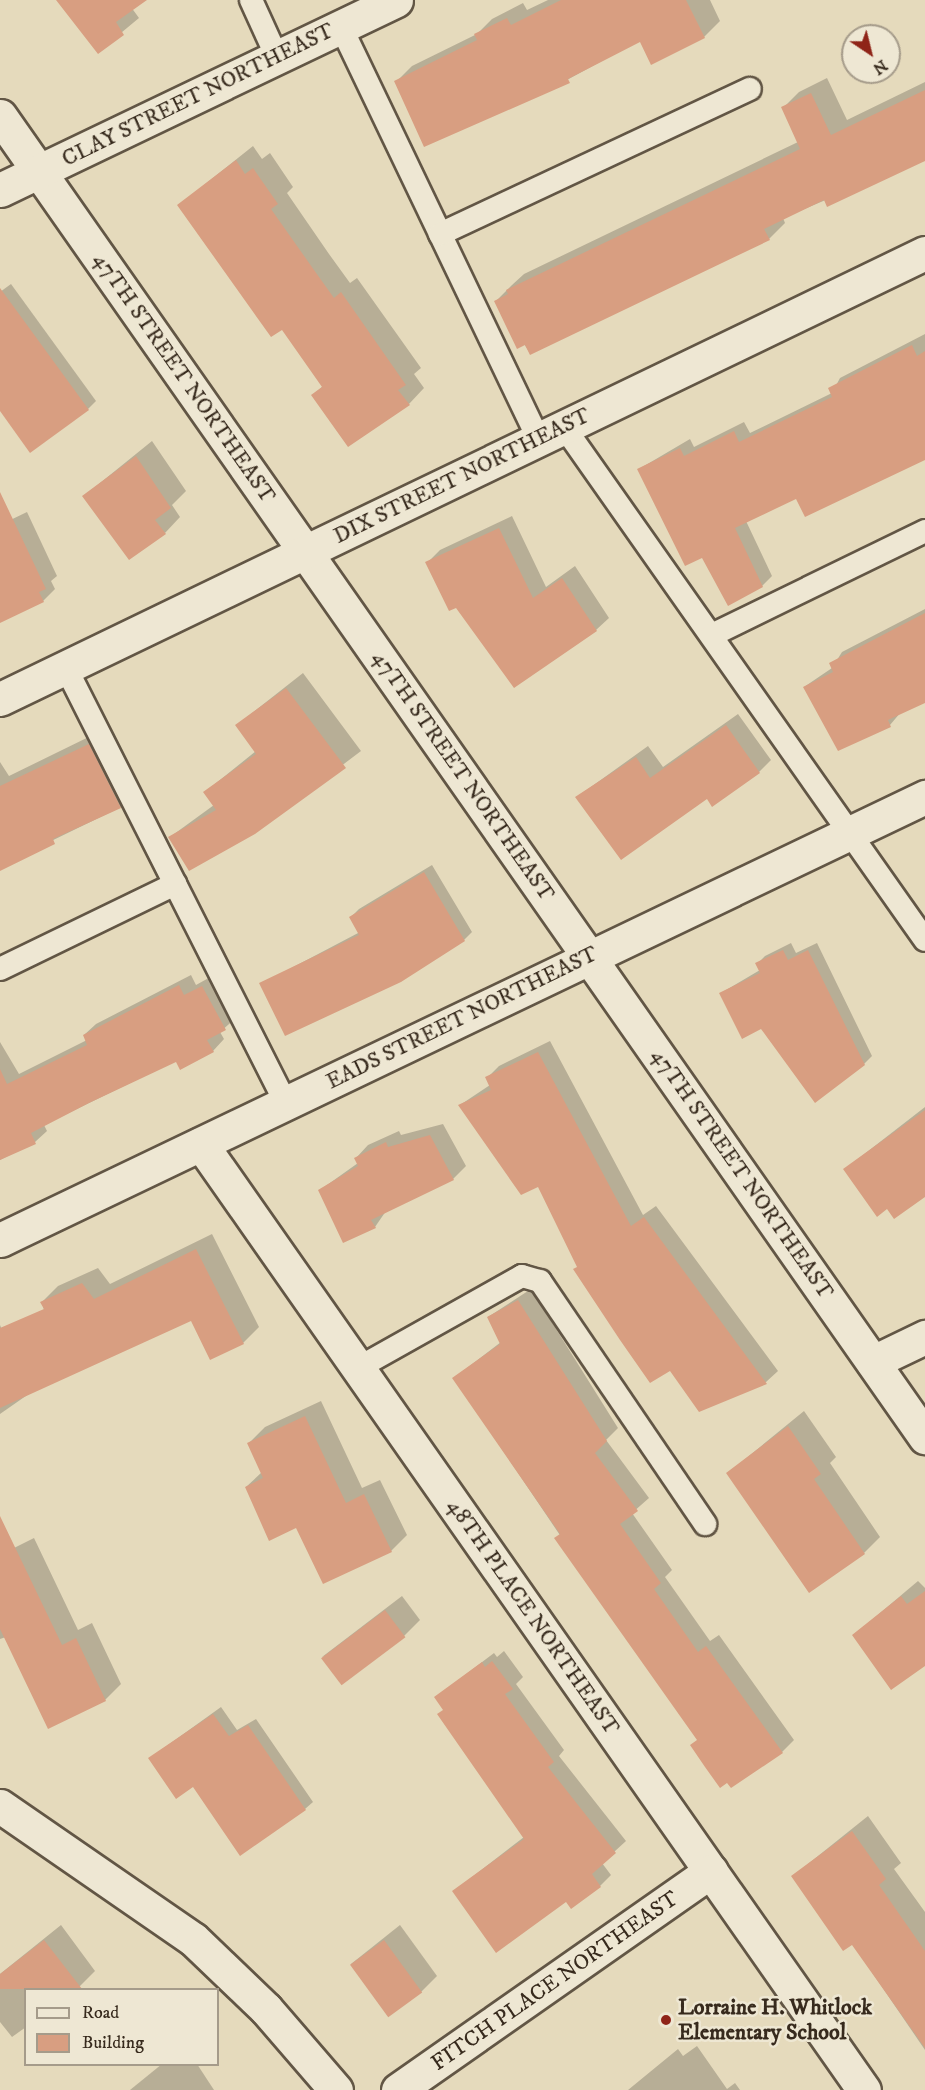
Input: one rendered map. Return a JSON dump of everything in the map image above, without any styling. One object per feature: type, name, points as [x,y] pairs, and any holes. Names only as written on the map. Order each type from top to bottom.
[{"type":"street","name":"CLAY STREET NORTHEAST","points":[[0,190],[396,0]]},
{"type":"street","name":"47TH STREET NORTHEAST","points":[[0,116],[925,1437]]},
{"type":"street","name":"DIX STREET NORTHEAST","points":[[0,699],[925,253]]},
{"type":"street","name":"EADS STREET NORTHEAST","points":[[0,1240],[925,797]]},
{"type":"street","name":"48TH PLACE NORTHEAST","points":[[201,1144],[864,2090]]},
{"type":"street","points":[[873,1362],[925,1337]]},
{"type":"street","points":[[0,1806],[193,1940],[267,2009],[336,2090]]},
{"type":"street","name":"FITCH PLACE NORTHEAST","points":[[398,2090],[711,1871]]},
{"type":"lane","points":[[251,0],[277,57]]},
{"type":"lane","points":[[341,27],[440,234],[551,433],[712,635],[925,940]]},
{"type":"lane","points":[[440,234],[750,89]]},
{"type":"lane","points":[[712,635],[925,531]]},
{"type":"lane","points":[[66,668],[286,1104]]},
{"type":"lane","points":[[0,969],[175,884]]},
{"type":"lane","points":[[358,1368],[522,1276],[540,1281],[705,1524]]},
{"type":"building","points":[[56,0],[147,0],[116,22],[124,35],[98,54]]},
{"type":"building","points":[[561,0],[686,0],[705,38],[651,65],[640,42],[568,79],[570,83],[424,147],[394,81],[477,40],[474,34],[507,18],[511,25]]},
{"type":"building","points":[[925,90],[925,161],[827,207],[824,200],[764,229],[770,240],[530,355],[525,345],[517,349],[494,301],[508,294],[506,290],[800,149],[781,107],[811,93],[831,135]]},
{"type":"building","points":[[236,160],[245,174],[253,168],[278,204],[271,209],[314,270],[334,298],[341,292],[406,385],[398,390],[410,405],[348,447],[311,395],[322,387],[282,330],[271,337],[177,205]]},
{"type":"building","points":[[0,288],[89,410],[30,453],[0,411]]},
{"type":"building","points":[[912,345],[917,356],[925,351],[925,460],[805,517],[796,499],[735,528],[763,587],[728,606],[702,558],[685,566],[637,469],[680,448],[684,456],[734,431],[739,442],[832,397],[828,388]]},
{"type":"building","points":[[136,456],[171,508],[155,520],[166,534],[129,560],[82,496]]},
{"type":"building","points":[[0,492],[46,589],[39,592],[44,602],[0,623]]},
{"type":"building","points":[[499,528],[533,598],[562,578],[597,631],[514,688],[456,608],[449,611],[425,562]]},
{"type":"building","points":[[925,613],[925,703],[888,720],[891,727],[838,751],[803,687],[833,672],[829,663]]},
{"type":"building","points":[[286,688],[346,768],[255,834],[189,871],[168,837],[216,810],[203,792],[256,754],[235,725]]},
{"type":"building","points":[[726,725],[760,773],[712,807],[707,799],[621,860],[575,797],[636,757],[650,778]]},
{"type":"building","points":[[89,744],[121,808],[53,839],[55,844],[0,871],[0,786]]},
{"type":"building","points":[[424,872],[465,941],[401,982],[285,1036],[259,983],[359,935],[349,917]]},
{"type":"building","points":[[783,950],[788,960],[808,950],[865,1065],[815,1103],[761,1029],[742,1039],[719,993],[760,973],[755,963]]},
{"type":"building","points":[[179,985],[184,995],[202,986],[226,1030],[207,1040],[214,1052],[180,1070],[176,1062],[89,1103],[31,1133],[36,1144],[0,1160],[0,1069],[7,1084],[87,1045],[83,1035]]},
{"type":"building","points":[[538,1052],[631,1226],[644,1217],[767,1384],[699,1412],[670,1371],[650,1383],[620,1340],[573,1269],[577,1267],[538,1187],[521,1195],[458,1105],[491,1090],[485,1077]]},
{"type":"building","points":[[925,1110],[925,1197],[894,1219],[887,1209],[877,1217],[843,1169]]},
{"type":"building","points":[[430,1135],[454,1180],[371,1220],[376,1228],[343,1243],[318,1190],[358,1166],[354,1158],[386,1142],[388,1147]]},
{"type":"building","points":[[196,1249],[244,1344],[210,1360],[191,1321],[0,1408],[0,1328],[44,1309],[40,1302],[82,1283],[94,1299]]},
{"type":"building","points":[[518,1300],[607,1441],[595,1453],[638,1511],[620,1524],[661,1583],[654,1589],[698,1652],[706,1646],[783,1753],[731,1788],[727,1783],[720,1788],[690,1745],[697,1740],[554,1538],[560,1534],[452,1378],[500,1344],[487,1317]]},
{"type":"building","points":[[305,1416],[346,1503],[364,1494],[392,1552],[323,1584],[296,1528],[269,1541],[245,1487],[263,1478],[247,1443]]},
{"type":"building","points":[[788,1426],[821,1474],[814,1479],[865,1554],[809,1593],[726,1473]]},
{"type":"building","points":[[0,1516],[62,1645],[76,1638],[106,1701],[48,1729],[0,1629]]},
{"type":"building","points":[[925,1591],[925,1666],[891,1690],[852,1635],[901,1596],[907,1604]]},
{"type":"building","points":[[385,1610],[405,1637],[342,1685],[321,1658]]},
{"type":"building","points":[[492,1661],[513,1689],[505,1694],[554,1762],[548,1767],[616,1853],[592,1874],[601,1887],[571,1909],[566,1902],[496,1953],[452,1891],[524,1839],[437,1714],[443,1710],[434,1697],[482,1662],[485,1667]]},
{"type":"building","points":[[213,1714],[229,1736],[248,1725],[306,1810],[240,1856],[193,1787],[176,1799],[148,1758]]},
{"type":"building","points":[[852,1831],[886,1879],[879,1885],[925,1951],[925,2048],[852,1945],[843,1951],[791,1876]]},
{"type":"building","points":[[44,1940],[81,1988],[0,1989],[0,1974]]},
{"type":"building","points":[[384,1940],[422,1993],[388,2017],[350,1965]]},
{"type":"place","name":"Lorraine H. Whitlock Elementary School","points":[[666,2020]]}]
